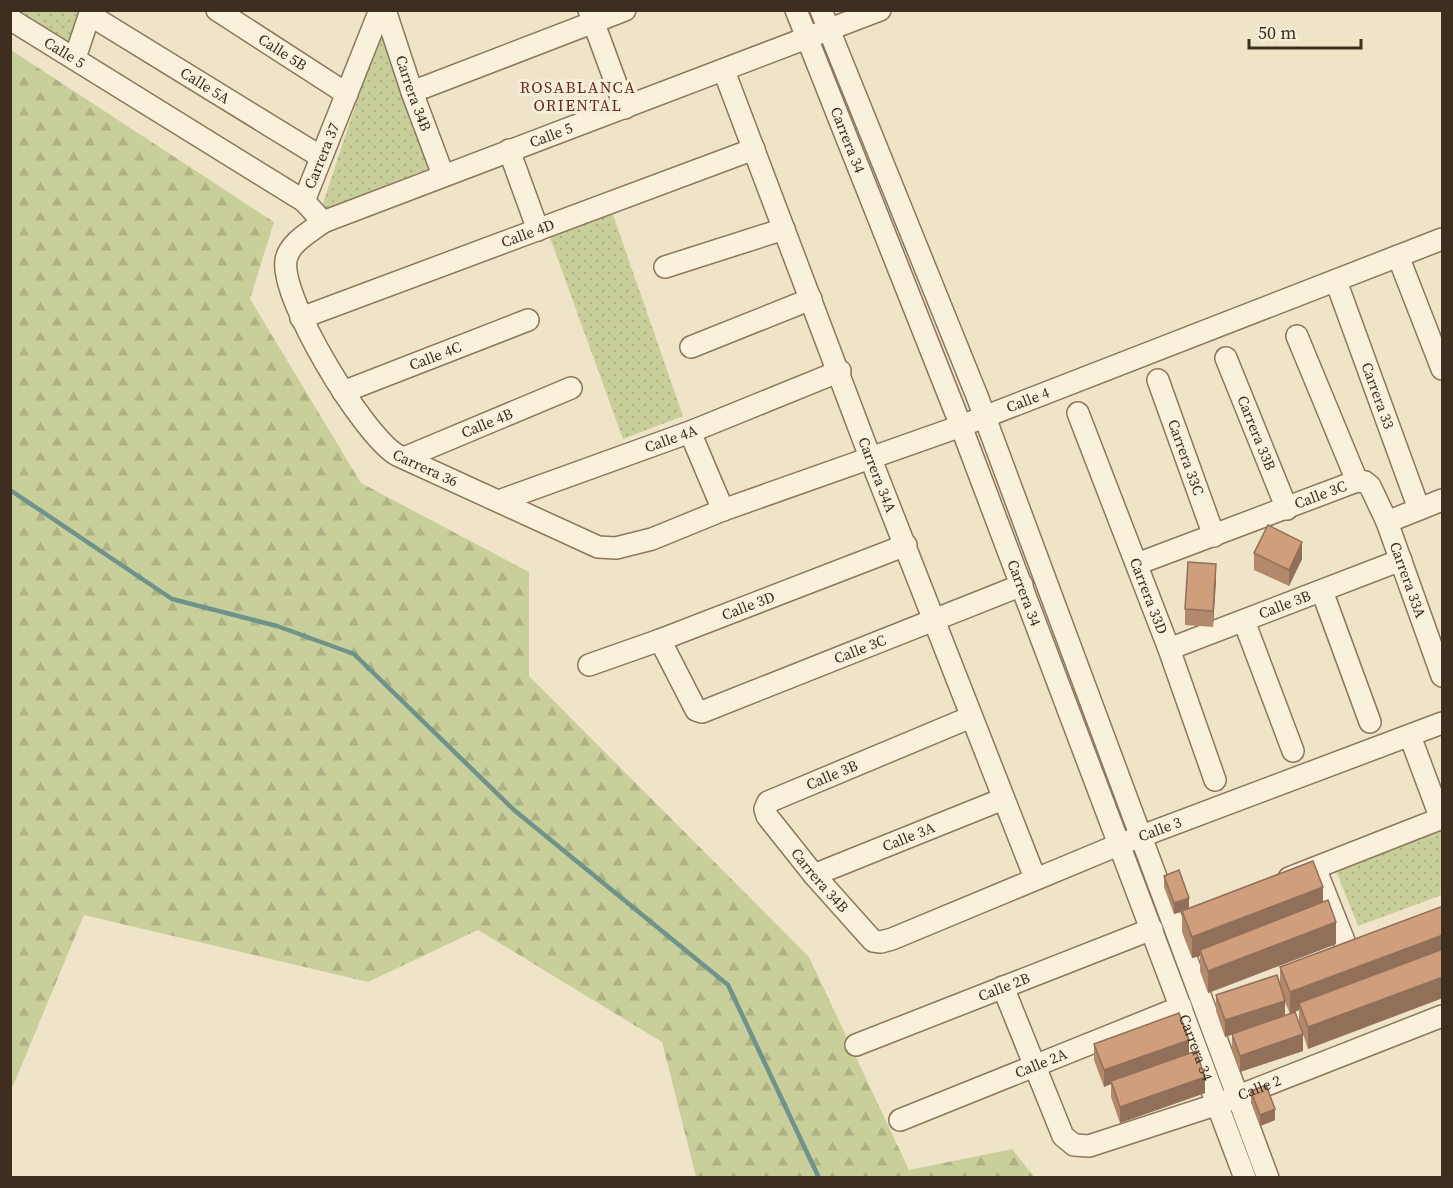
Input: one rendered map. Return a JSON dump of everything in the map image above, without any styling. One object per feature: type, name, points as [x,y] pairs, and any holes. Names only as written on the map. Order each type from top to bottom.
[{"type":"street","name":"Calle 5B","points":[[217,10],[347,94]]},
{"type":"street","points":[[412,92],[592,16],[625,10]]},
{"type":"street","name":"Carrera 34","points":[[796,10],[961,426],[1245,1178]]},
{"type":"street","name":"Carrera 34","points":[[820,10],[984,417],[1268,1178]]},
{"type":"street","name":"Calle 5","points":[[323,222],[880,10]]},
{"type":"street","points":[[75,58],[91,13]]},
{"type":"street","name":"Calle 5A","points":[[91,13],[321,157]]},
{"type":"street","name":"Carrera 37","points":[[323,222],[304,201],[347,94],[376,13]]},
{"type":"street","name":"Carrera 34B","points":[[376,13],[412,92],[443,175]]},
{"type":"street","points":[[592,16],[625,108]]},
{"type":"street","name":"Calle 5","points":[[10,19],[304,201]]},
{"type":"street","name":"Carrera 34A","points":[[724,71],[840,371],[870,457],[1035,878]]},
{"type":"street","name":"Calle 4D","points":[[301,318],[754,149]]},
{"type":"street","points":[[509,150],[538,230]]},
{"type":"street","points":[[301,318],[289,287],[286,260],[290,248],[323,222]]},
{"type":"street","points":[[665,267],[784,229]]},
{"type":"street","name":"Calle 4","points":[[609,548],[639,544],[723,510],[961,426],[1443,239]]},
{"type":"street","points":[[1398,256],[1443,369]]},
{"type":"street","name":"Carrera 33","points":[[1336,281],[1419,509]]},
{"type":"street","points":[[691,347],[811,299]]},
{"type":"street","name":"Carrera 36","points":[[301,318],[343,392],[376,438],[391,452],[586,543],[609,548]]},
{"type":"street","name":"Calle 4C","points":[[343,392],[528,320]]},
{"type":"street","name":"Carrera 33A","points":[[1298,336],[1364,484],[1387,522],[1443,676]]},
{"type":"street","name":"Carrera 33B","points":[[1226,358],[1287,509]]},
{"type":"street","name":"Calle 4A","points":[[499,501],[690,432],[840,371]]},
{"type":"street","name":"Carrera 33C","points":[[1158,380],[1214,536]]},
{"type":"street","name":"Calle 4B","points":[[404,458],[571,388]]},
{"type":"street","name":"Carrera 33D","points":[[1078,413],[1169,649],[1215,780]]},
{"type":"street","points":[[690,432],[723,510]]},
{"type":"street","name":"Calle 3C","points":[[1137,564],[1287,509],[1364,484]]},
{"type":"street","points":[[1387,522],[1443,500]]},
{"type":"street","name":"Calle 3D","points":[[589,665],[906,545]]},
{"type":"street","name":"Calle 3B","points":[[1169,649],[1401,560]]},
{"type":"street","name":"Calle 3C","points":[[660,640],[699,712],[936,621],[1022,585]]},
{"type":"street","points":[[1322,591],[1370,722]]},
{"type":"street","points":[[1244,621],[1293,751]]},
{"type":"street","name":"Calle 3B","points":[[765,809],[768,802],[971,717]]},
{"type":"street","name":"Calle 3","points":[[881,942],[1118,845],[1443,723]]},
{"type":"street","points":[[1271,884],[1442,819],[1410,735]]},
{"type":"street","name":"Calle 3A","points":[[814,875],[1003,799]]},
{"type":"street","name":"Carrera 34B","points":[[765,809],[767,816],[814,875],[873,941],[881,942]]},
{"type":"street","points":[[1315,868],[1347,951]]},
{"type":"street","points":[[1173,920],[1195,912]]},
{"type":"street","name":"Calle 2B","points":[[856,1045],[1152,929]]},
{"type":"street","points":[[1325,959],[1369,943]]},
{"type":"street","points":[[1003,987],[1035,1066]]},
{"type":"street","points":[[1204,1005],[1226,996]]},
{"type":"street","name":"Calle 2A","points":[[900,1120],[1181,1007]]},
{"type":"street","name":"Calle 2","points":[[1035,1066],[1063,1136],[1074,1145],[1089,1146],[1218,1104],[1443,1016]]},
{"type":"green space","points":[[10,11],[86,11],[68,53]]},
{"type":"green space","points":[[381,28],[403,99],[430,168],[320,212]]},
{"type":"green space","points":[[11,50],[274,222],[250,299],[361,483],[529,572],[529,676],[809,957],[909,1170],[1012,1149],[1034,1177],[696,1177],[662,1042],[478,930],[368,982],[84,915],[13,1086],[11,1084]]},
{"type":"green space","points":[[612,212],[683,416],[623,439],[549,235]]},
{"type":"green space","points":[[1442,824],[1442,895],[1358,926],[1334,866]]},
{"type":"building","points":[[1268,525],[1302,542],[1289,570],[1254,553]]},
{"type":"building","points":[[1188,562],[1216,564],[1213,611],[1185,609]]},
{"type":"building","points":[[1313,861],[1323,887],[1192,937],[1182,911]]},
{"type":"building","points":[[1179,870],[1189,898],[1174,903],[1164,876]]},
{"type":"building","points":[[1328,900],[1336,922],[1208,971],[1200,950]]},
{"type":"building","points":[[1443,906],[1443,935],[1290,992],[1280,967]]},
{"type":"building","points":[[1443,949],[1443,977],[1308,1027],[1299,1003]]},
{"type":"building","points":[[1277,975],[1285,1001],[1225,1020],[1216,995]]},
{"type":"building","points":[[1295,1012],[1303,1034],[1240,1056],[1232,1034]]},
{"type":"building","points":[[1179,1013],[1189,1040],[1104,1070],[1094,1044]]},
{"type":"building","points":[[1196,1051],[1205,1077],[1120,1107],[1111,1081]]},
{"type":"building","points":[[1266,1085],[1275,1109],[1260,1115],[1251,1091]]},
{"type":"waterway","points":[[10,490],[172,599],[277,626],[354,654],[514,810],[728,985],[819,1178]]},
{"type":"district","name":"ROSABLANCA ORIENTAL","points":[[578,96]]}]
